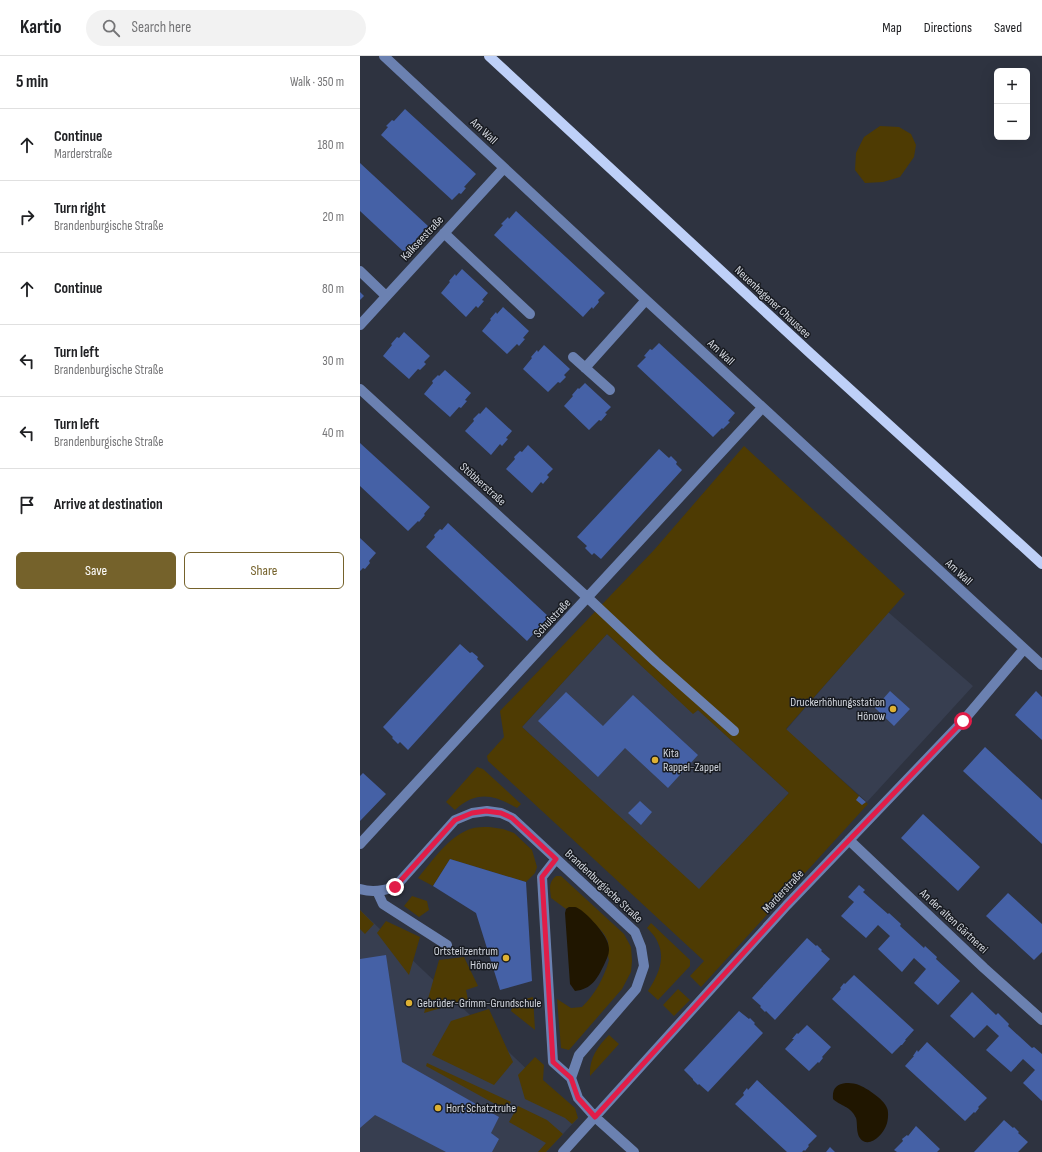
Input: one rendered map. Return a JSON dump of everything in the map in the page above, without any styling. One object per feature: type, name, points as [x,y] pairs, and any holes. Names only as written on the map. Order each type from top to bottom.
[{"type":"main road","name":"Neuenhagener Chaussee","points":[[490,56],[810,353],[1042,564]]},
{"type":"street","name":"Am Wall","points":[[384,56],[762,408],[1042,665]]},
{"type":"street","name":"Kalkseestraße","points":[[360,325],[504,168]]},
{"type":"street","points":[[444,233],[530,314]]},
{"type":"street","points":[[360,271],[386,296]]},
{"type":"street","points":[[585,368],[646,300]]},
{"type":"street","points":[[573,357],[610,390]]},
{"type":"street","name":"Stöbberstraße","points":[[360,389],[656,662],[734,731]]},
{"type":"street","name":"Schulstraße","points":[[360,844],[762,408]]},
{"type":"street","name":"Marderstraße","points":[[563,1152],[787,905],[963,721],[1024,649]]},
{"type":"street","name":"Brandenburgische Straße","points":[[360,889],[368,892],[386,890],[395,887],[455,820],[472,813],[486,811],[501,813],[512,818],[635,932],[641,947],[644,966],[636,989],[579,1055],[571,1078]]},
{"type":"street","name":"An der alten Gärtnerei","points":[[849,840],[984,968],[1042,1020]]},
{"type":"street","points":[[556,859],[542,877],[553,1062],[571,1078],[578,1098],[595,1117],[634,1152]]},
{"type":"street","points":[[377,891],[383,904],[447,945]]},
{"type":"shaded area","points":[[880,126],[899,127],[911,134],[916,145],[914,157],[900,177],[883,182],[865,183],[855,170],[856,153],[864,137]]},
{"type":"shaded area","points":[[744,446],[905,594],[786,729],[868,804],[701,987],[690,976],[704,961],[488,761],[487,756],[504,737],[500,711],[654,550]],"holes":[[[607,634],[693,714],[698,710],[789,793],[699,889],[522,727]]]},
{"type":"shaded area","points":[[888,612],[973,686],[867,802],[786,730]]},
{"type":"shaded area","name":"Kita Rappel-Zappel","points":[[607,634],[693,713],[698,710],[789,793],[699,890],[522,727]]},
{"type":"shaded area","points":[[477,767],[483,769],[521,804],[517,808],[501,800],[478,797],[471,799],[455,810],[446,802]]},
{"type":"shaded area","points":[[477,827],[503,829],[514,833],[532,850],[537,867],[535,873],[526,882],[450,859],[433,886],[418,878],[448,843],[470,829]]},
{"type":"shaded area","points":[[556,876],[561,876],[624,934],[631,947],[631,972],[622,989],[569,1050],[561,1048],[557,999],[571,1008],[582,1007],[587,1002],[595,991],[609,960],[608,942],[602,931],[592,922],[569,907],[566,909],[551,898],[551,884]]},
{"type":"shaded area","points":[[412,896],[427,901],[429,910],[419,917],[404,906]]},
{"type":"shaded area","points":[[569,907],[579,909],[593,921],[605,937],[609,949],[606,959],[596,979],[590,986],[575,991],[570,984],[565,913],[566,909]]},
{"type":"shaded area","name":"Gebrüder-Grimm-Grundschule","points":[[360,910],[578,1118],[546,1152],[360,1152]]},
{"type":"shaded area","points":[[360,910],[374,924],[365,934],[360,929]]},
{"type":"shaded area","points":[[386,921],[420,937],[409,975],[377,933]]},
{"type":"shaded area","points":[[651,923],[690,960],[690,966],[658,1000],[648,991],[657,974],[661,962],[660,949],[657,941],[647,928]]},
{"type":"shaded area","points":[[464,957],[478,986],[466,990],[468,1000],[424,1013],[439,960]]},
{"type":"shaded area","points":[[678,989],[690,1000],[674,1016],[663,1005]]},
{"type":"shaded area","points":[[533,997],[535,1030],[511,1011],[514,1002]]},
{"type":"shaded area","points":[[489,1009],[513,1062],[494,1085],[432,1055],[451,1021]]},
{"type":"shaded area","points":[[609,1035],[619,1044],[590,1076],[592,1059],[601,1044]]},
{"type":"shaded area","points":[[535,1057],[544,1065],[543,1080],[575,1108],[578,1118],[572,1124],[565,1118],[525,1099],[518,1075]]},
{"type":"shaded area","points":[[427,1063],[511,1102],[506,1110],[426,1066]]},
{"type":"shaded area","points":[[846,1083],[860,1085],[869,1090],[885,1104],[887,1108],[888,1117],[886,1126],[880,1136],[873,1141],[866,1142],[860,1139],[857,1121],[854,1114],[833,1099],[834,1089],[840,1084]]},
{"type":"shaded area","points":[[518,1106],[547,1120],[563,1134],[546,1152],[538,1152],[546,1143],[509,1122]]},
{"type":"building","points":[[405,109],[476,174],[464,187],[466,188],[461,194],[459,193],[452,200],[381,135],[388,127],[386,126],[392,120],[394,121]]},
{"type":"building","points":[[360,163],[428,226],[416,239],[418,240],[413,246],[411,244],[404,252],[360,211]]},
{"type":"building","points":[[516,211],[605,293],[598,300],[599,302],[593,309],[592,307],[583,317],[494,235],[503,225],[501,224],[508,217],[509,219]]},
{"type":"building","points":[[462,269],[488,293],[478,308],[476,306],[466,317],[441,293],[455,274],[456,276]]},
{"type":"building","points":[[360,292],[364,296],[360,300]]},
{"type":"building","points":[[503,307],[529,331],[519,346],[517,344],[507,354],[482,331],[496,312],[497,314]]},
{"type":"building","points":[[404,332],[430,356],[424,362],[426,364],[420,370],[418,369],[409,379],[383,356],[397,337],[399,338]]},
{"type":"building","points":[[659,343],[735,413],[728,421],[730,422],[713,437],[637,366],[646,357],[644,356],[650,349],[652,350]]},
{"type":"building","points":[[544,345],[570,369],[564,375],[566,377],[560,383],[558,382],[548,392],[523,369],[537,350],[538,352]]},
{"type":"building","points":[[445,370],[471,393],[461,408],[459,407],[450,417],[424,394],[433,383],[432,381]]},
{"type":"building","points":[[585,383],[611,407],[605,413],[607,414],[601,421],[599,420],[589,430],[564,406],[578,388],[579,389]]},
{"type":"building","points":[[486,407],[512,431],[502,446],[500,444],[491,455],[465,431],[474,421],[473,419]]},
{"type":"building","points":[[360,443],[430,507],[419,522],[418,521],[408,531],[360,486]]},
{"type":"building","points":[[528,445],[553,469],[547,475],[549,477],[543,484],[541,482],[532,493],[506,469],[515,459],[514,457],[520,451],[522,452]]},
{"type":"building","points":[[659,449],[669,458],[671,456],[682,470],[601,559],[594,553],[592,555],[585,548],[587,546],[577,537]]},
{"type":"building","points":[[448,523],[549,617],[543,623],[544,625],[538,632],[537,630],[527,641],[426,547],[435,537],[434,535],[440,529],[442,530]]},
{"type":"building","points":[[360,538],[376,553],[369,561],[370,563],[365,569],[363,568],[360,571]]},
{"type":"building","points":[[460,644],[470,653],[472,652],[478,657],[477,659],[484,666],[408,750],[400,742],[398,744],[383,727]]},
{"type":"building","name":"Druckerhöhungsstation Hönow","points":[[890,691],[910,709],[894,726],[875,708]]},
{"type":"building","points":[[1036,691],[1042,697],[1042,740],[1015,715]]},
{"type":"building","points":[[566,692],[603,726],[633,695],[698,755],[668,788],[625,748],[598,777],[538,721]]},
{"type":"building","points":[[985,747],[1042,800],[1042,844],[963,771]]},
{"type":"building","points":[[363,773],[386,794],[360,821],[360,776]]},
{"type":"building","points":[[859,796],[866,802],[862,805],[856,800]]},
{"type":"building","points":[[640,801],[652,812],[641,825],[628,813]]},
{"type":"building","points":[[923,814],[980,867],[958,891],[901,838]]},
{"type":"building","points":[[450,859],[526,882],[532,981],[500,990],[476,913],[433,886]]},
{"type":"building","points":[[859,885],[865,890],[863,892],[901,924],[900,926],[924,948],[925,946],[937,957],[936,959],[960,981],[938,1005],[914,983],[926,969],[914,958],[902,972],[878,949],[890,936],[878,925],[866,938],[841,916],[854,902],[848,897]]},
{"type":"building","points":[[1008,893],[1042,924],[1042,952],[1034,960],[986,916]]},
{"type":"building","points":[[807,938],[816,946],[817,945],[830,959],[775,1020],[752,998]]},
{"type":"building","points":[[386,955],[402,1062],[499,1117],[491,1133],[499,1139],[492,1152],[446,1152],[375,1115],[360,1128],[360,959]]},
{"type":"building","points":[[854,975],[914,1030],[902,1045],[892,1054],[832,999],[844,983],[845,984]]},
{"type":"building","points":[[972,992],[996,1015],[998,1013],[1009,1024],[1008,1026],[1032,1048],[1034,1047],[1042,1054],[1042,1101],[1023,1083],[1035,1070],[1023,1059],[1011,1072],[986,1050],[999,1036],[987,1025],[974,1038],[950,1016]]},
{"type":"building","points":[[739,1011],[749,1019],[750,1018],[763,1033],[708,1092],[699,1084],[698,1085],[684,1070]]},
{"type":"building","points":[[807,1025],[831,1047],[819,1063],[818,1062],[809,1071],[785,1049],[797,1033],[798,1034]]},
{"type":"building","points":[[927,1042],[987,1098],[978,1107],[979,1108],[975,1113],[974,1112],[965,1121],[905,1066],[917,1050],[918,1052]]},
{"type":"building","points":[[757,1080],[817,1136],[808,1145],[809,1146],[805,1151],[787,1152],[735,1104],[744,1095],[743,1093],[747,1088],[748,1090]]},
{"type":"building","points":[[1004,1120],[1013,1128],[1014,1127],[1028,1142],[1018,1152],[974,1152]]},
{"type":"building","points":[[916,1126],[940,1149],[937,1152],[897,1152],[894,1150],[903,1141],[902,1139],[907,1135],[908,1136]]},
{"type":"building","points":[[830,1147],[835,1152],[826,1152]]},
{"type":"place","name":"Druckerhöhungsstation Hönow","points":[[893,709]]},
{"type":"place","name":"Kita Rappel-Zappel","points":[[655,760]]},
{"type":"place","name":"Ortsteilzentrum Hönow","points":[[506,958]]},
{"type":"place","name":"Gebrüder-Grimm-Grundschule","points":[[409,1003]]},
{"type":"place","name":"Hort Schatztruhe","points":[[438,1108]]},
{"type":"route","points":[[395,887],[455,820],[472,813],[486,811],[501,813],[512,818],[556,859],[542,877],[553,1062],[571,1078],[578,1098],[595,1117],[787,905],[963,721]]}]
